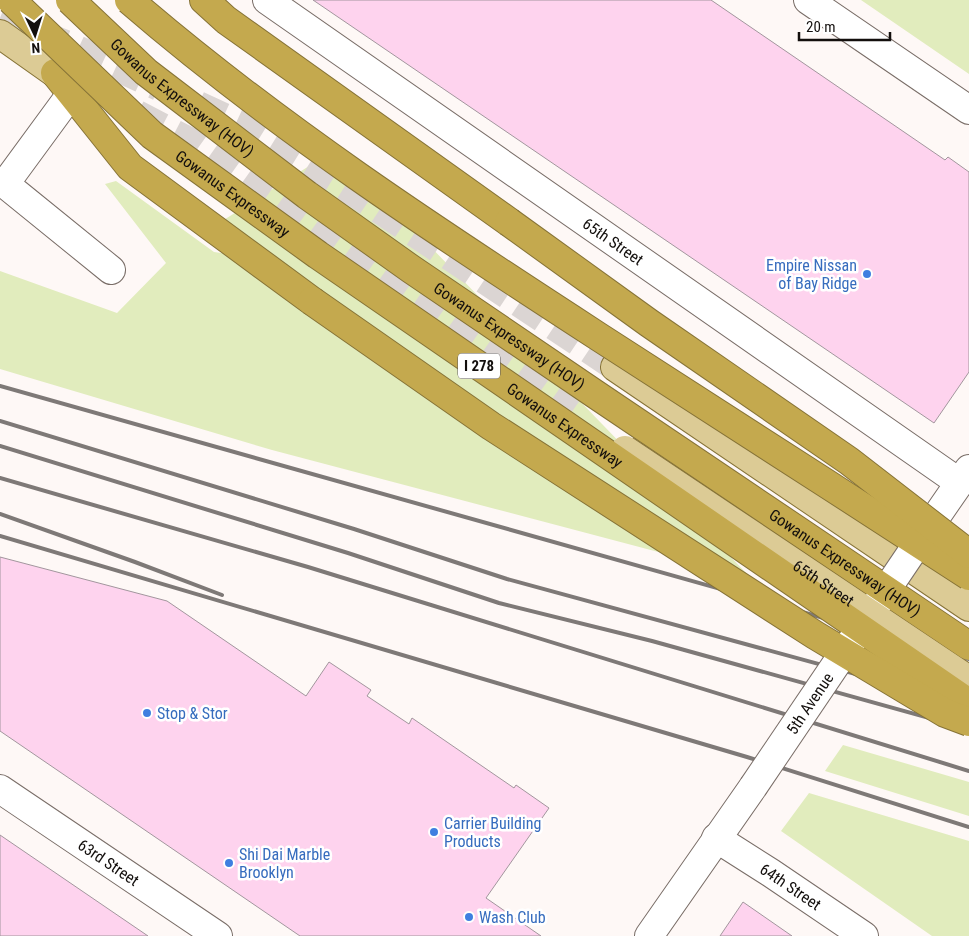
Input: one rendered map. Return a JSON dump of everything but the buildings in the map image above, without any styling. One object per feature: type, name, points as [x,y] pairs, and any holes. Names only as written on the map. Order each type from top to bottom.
[{"type":"highway","name":"Gowanus Expressway","points":[[11,0],[152,134],[318,255],[969,703]]},
{"type":"highway","name":"Gowanus Expressway (HOV)","points":[[70,0],[146,72],[308,195],[579,384],[969,646]]},
{"type":"highway","points":[[129,0],[277,120],[454,244],[969,576]]},
{"type":"highway","points":[[204,0],[226,20],[649,323],[849,461],[969,554]]},
{"type":"highway","points":[[63,84],[130,167],[312,301],[491,426],[807,630],[945,713],[969,722]]},
{"type":"main road","points":[[0,34],[63,84]]},
{"type":"main road","points":[[615,367],[911,553],[969,607]]},
{"type":"main road","name":"65th Street","points":[[578,418],[969,680]]},
{"type":"street","name":"65th Street","points":[[267,0],[966,476]]},
{"type":"street","points":[[808,0],[969,110]]},
{"type":"street","points":[[63,84],[5,184],[111,270]]},
{"type":"street","name":"5th Avenue","points":[[649,936],[753,787],[911,553],[966,476]]},
{"type":"street","name":"63rd Street","points":[[0,789],[218,936]]},
{"type":"street","name":"64th Street","points":[[716,838],[864,936]]},
{"type":"green space","points":[[861,0],[969,0],[969,74]]},
{"type":"green space","points":[[336,149],[749,576],[272,450],[0,369],[0,271],[117,313],[166,263],[105,184],[116,181],[214,252],[270,260],[219,223]]},
{"type":"green space","points":[[843,745],[969,782],[969,816],[825,771]]},
{"type":"green space","points":[[809,793],[969,841],[969,936],[932,936],[781,831]]},
{"type":"tunnel","points":[[0,18],[68,45],[159,87]]},
{"type":"tunnel","points":[[198,105],[254,131],[356,194],[615,367]]},
{"type":"tunnel","points":[[137,114],[189,141],[571,413]]},
{"type":"railway","points":[[0,386],[969,659]]},
{"type":"railway","points":[[0,421],[354,529],[507,579],[969,705]]},
{"type":"railway","points":[[0,446],[348,553],[499,603],[652,641],[969,729]]},
{"type":"railway","points":[[0,478],[308,567],[969,771]]},
{"type":"railway","points":[[0,514],[222,595]]},
{"type":"railway","points":[[0,536],[747,757],[969,827]]},
{"type":"place","name":"Empire Nissan of Bay Ridge","points":[[867,274]]},
{"type":"place","name":"Stop & Stor","points":[[147,713]]},
{"type":"place","name":"Carrier Building Products","points":[[434,832]]},
{"type":"place","name":"Shi Dai Marble Brooklyn","points":[[229,863]]},
{"type":"place","name":"Wash Club","points":[[469,917]]}]
